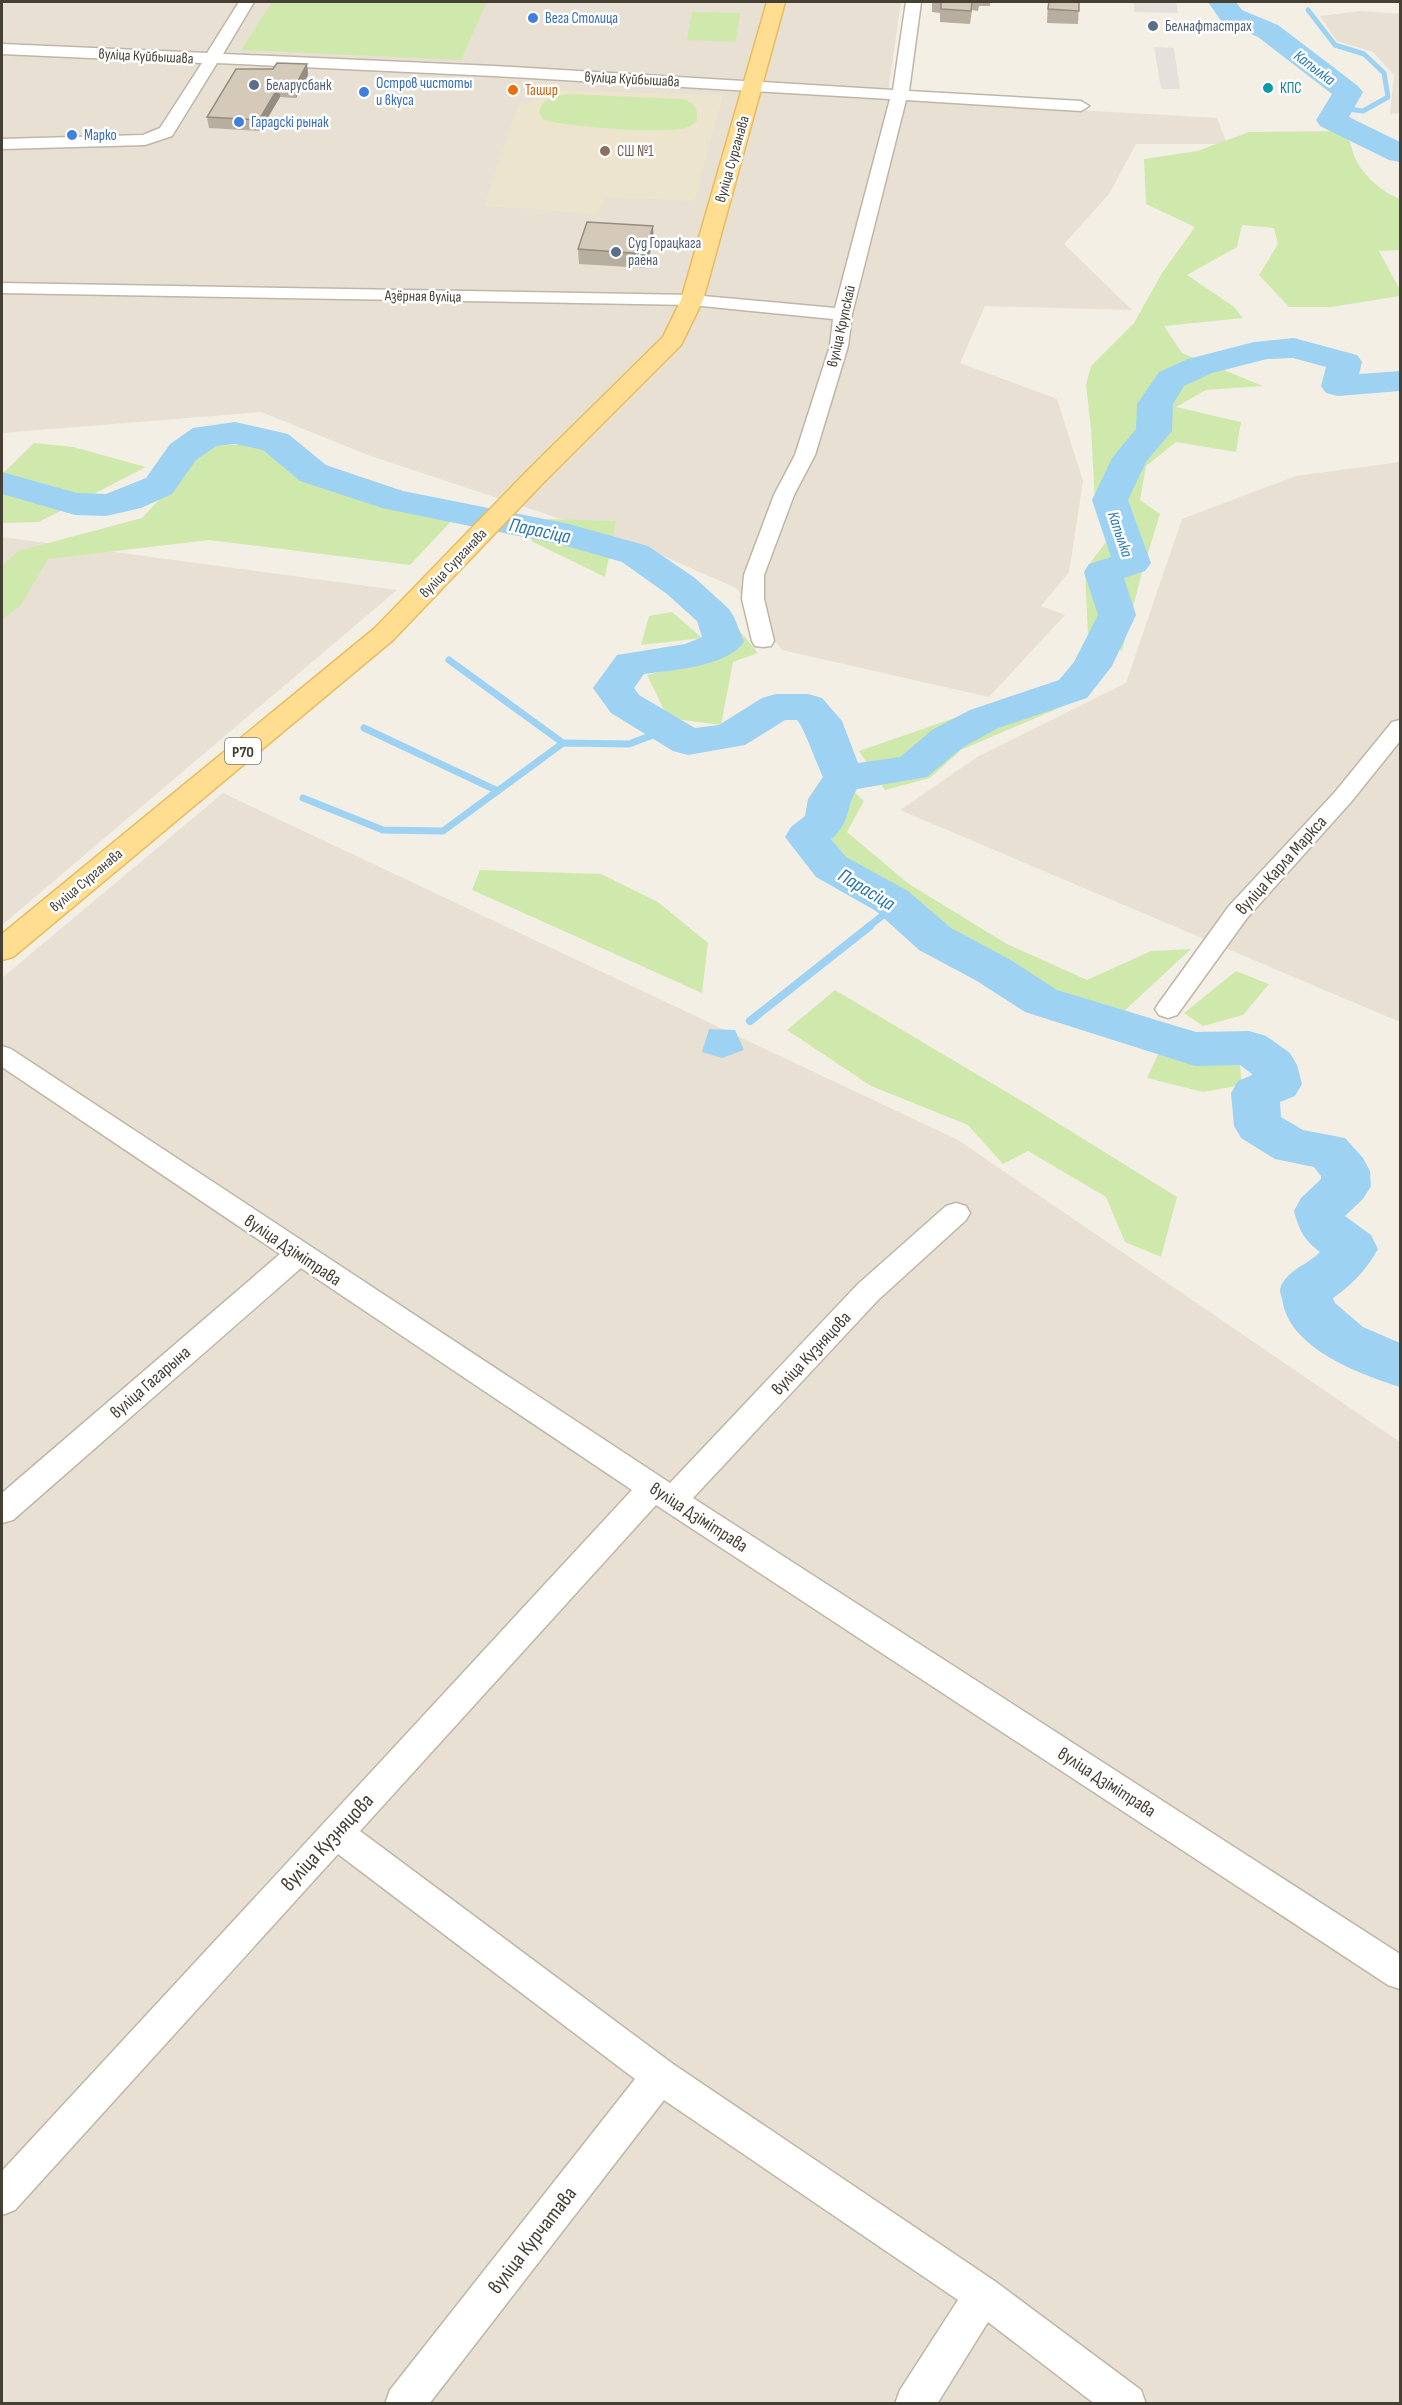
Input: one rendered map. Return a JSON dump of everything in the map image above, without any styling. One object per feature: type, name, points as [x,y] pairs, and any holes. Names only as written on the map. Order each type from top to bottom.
[{"type":"main road","name":"вуліца Сурганава","points":[[2,950],[384,634],[536,476],[673,340],[692,300],[776,2]]},
{"type":"street","points":[[2,144],[145,140],[166,132],[246,2]]},
{"type":"street","name":"вуліца Крупскай","points":[[763,641],[753,599],[754,575],[784,495],[805,455],[838,346],[843,314],[900,94],[914,2]]},
{"type":"street","name":"вуліца Куйбышава","points":[[2,49],[494,70],[1082,106]]},
{"type":"street","name":"Азёрная вуліца","points":[[2,288],[692,300],[843,314]]},
{"type":"street","name":"вуліца Карла Маркса","points":[[1168,1009],[1238,912],[1343,797],[1401,727]]},
{"type":"street","name":"вуліца Дзімітрава","points":[[2,1055],[298,1254],[663,1494],[1401,1973]]},
{"type":"street","name":"вуліца Кузняцова","points":[[2,2197],[335,1832],[663,1494],[868,1292],[956,1213]]},
{"type":"street","name":"вуліца Гагарына","points":[[2,1511],[298,1254]]},
{"type":"street","points":[[335,1832],[660,2076],[983,2295],[1127,2403]]},
{"type":"street","name":"вуліца Курчатава","points":[[404,2403],[660,2076]]},
{"type":"street","points":[[914,2403],[983,2295]]},
{"type":"shaded area","points":[[2,2],[901,2],[887,99],[1217,118],[1227,144],[1136,144],[1109,194],[1064,244],[1132,310],[985,306],[960,363],[1057,399],[1083,481],[1069,572],[1041,606],[1065,615],[989,697],[782,650],[736,588],[636,544],[368,455],[261,412],[2,433]]},
{"type":"shaded area","points":[[1134,2],[1176,2],[1178,13],[1134,12]]},
{"type":"shaded area","points":[[1360,11],[1400,14],[1400,113],[1390,114],[1394,75],[1373,52],[1337,41],[1320,16]]},
{"type":"shaded area","points":[[1154,47],[1174,48],[1180,89],[1161,89]]},
{"type":"shaded area","name":"СШ №1","points":[[542,90],[723,95],[694,201],[605,197],[598,214],[484,206],[518,105],[529,103]]},
{"type":"shaded area","points":[[1400,462],[1400,1022],[900,810],[979,756],[1126,683],[1182,519],[1296,476]]},
{"type":"shaded area","points":[[2,537],[397,590],[2,925]]},
{"type":"shaded area","points":[[223,793],[958,1140],[1400,1442],[1400,2403],[2,2404],[2,978]]},
{"type":"green space","points":[[272,2],[487,2],[461,60],[241,50]]},
{"type":"green space","points":[[692,12],[740,13],[736,42],[687,40]]},
{"type":"green space","points":[[568,94],[681,99],[695,106],[697,121],[685,128],[674,130],[636,130],[570,125],[543,119],[539,113],[546,101]]},
{"type":"green space","points":[[1343,131],[1365,174],[1382,189],[1400,199],[1400,250],[1379,251],[1400,290],[1400,296],[1331,307],[1289,307],[1259,275],[1278,244],[1274,228],[1242,225],[1237,247],[1187,275],[1233,306],[1243,318],[1164,326],[1182,353],[1263,386],[1206,390],[1176,407],[1241,422],[1236,452],[1176,442],[1146,466],[1140,500],[1160,514],[1122,651],[1088,636],[1085,570],[1115,530],[1095,501],[1086,385],[1091,366],[1134,323],[1162,273],[1195,227],[1146,204],[1144,159],[1197,151],[1249,132]]},
{"type":"green space","points":[[34,443],[73,447],[146,467],[39,522],[2,523],[2,474]]},
{"type":"green space","points":[[254,444],[348,496],[456,516],[410,565],[209,540],[48,559],[20,606],[2,619],[2,566],[18,551],[142,518],[209,446]]},
{"type":"green space","points":[[546,519],[616,521],[605,577],[531,541]]},
{"type":"green space","points":[[672,612],[702,638],[641,645],[649,616]]},
{"type":"green space","points":[[739,630],[758,653],[733,662],[721,725],[668,718],[647,675],[690,665],[729,650]]},
{"type":"green space","points":[[1047,686],[1066,705],[961,750],[930,778],[885,790],[859,751]]},
{"type":"green space","points":[[851,789],[864,801],[847,832],[909,884],[1007,944],[1087,980],[1151,951],[1191,949],[1123,1012],[1049,995],[953,937],[893,892],[835,861],[815,837],[838,818]]},
{"type":"green space","points":[[480,870],[601,874],[658,902],[708,943],[702,993],[472,890]]},
{"type":"green space","points":[[1236,971],[1269,984],[1243,1015],[1203,1026],[1184,1013]]},
{"type":"green space","points":[[835,990],[1027,1104],[1177,1197],[1161,1257],[1125,1242],[1106,1197],[1028,1151],[1003,1164],[968,1125],[871,1086],[787,1030]]},
{"type":"green space","points":[[1160,1050],[1184,1058],[1239,1057],[1242,1085],[1203,1092],[1147,1078]]},
{"type":"water","points":[[709,1029],[735,1030],[744,1050],[722,1058],[702,1052]]},
{"type":"building","points":[[941,2],[972,2],[971,11],[941,9]]},
{"type":"building","points":[[1049,2],[1079,2],[1079,11],[1048,9]]},
{"type":"building","points":[[277,63],[307,64],[295,86],[279,86],[259,120],[207,117],[236,69],[273,69]]},
{"type":"building","points":[[587,222],[653,226],[645,254],[578,249]]},
{"type":"waterway","name":"Капылка","points":[[1222,2],[1232,16],[1268,31],[1348,92],[1341,107],[1331,120],[1400,153]]},
{"type":"waterway","points":[[1308,10],[1335,45],[1364,54],[1384,73],[1388,97],[1363,111],[1341,108]]},
{"type":"waterway","name":"Капылка","points":[[844,778],[912,768],[947,739],[984,719],[1073,689],[1092,666],[1117,615],[1103,572],[1132,563],[1110,500],[1130,458],[1154,431],[1155,404],[1171,379],[1200,366],[1266,349],[1294,348],[1345,362],[1338,386],[1400,381]]},
{"type":"waterway","name":"Парасіца","points":[[2,483],[75,504],[106,505],[128,500],[159,486],[183,452],[206,436],[235,433],[275,442],[313,473],[395,500],[569,535],[635,554],[681,586],[715,617],[724,642],[693,655],[631,664],[613,688],[625,704],[688,742],[730,736],[776,707],[808,707],[822,721],[828,743],[844,778]]},
{"type":"waterway","points":[[449,660],[563,743]]},
{"type":"waterway","points":[[364,728],[498,791]]},
{"type":"waterway","points":[[563,743],[629,744],[666,730]]},
{"type":"waterway","points":[[498,791],[563,743]]},
{"type":"waterway","name":"Парасіца","points":[[844,778],[829,799],[825,822],[806,837],[831,867],[892,901],[935,939],[993,970],[1041,1001],[1195,1049],[1249,1048],[1273,1065],[1278,1084],[1255,1093],[1258,1126],[1292,1146],[1328,1151],[1346,1171],[1346,1186],[1319,1211],[1323,1228],[1353,1249],[1331,1273],[1306,1290],[1311,1313],[1345,1342],[1400,1366]]},
{"type":"waterway","points":[[303,798],[383,830],[443,831],[498,791]]},
{"type":"waterway","points":[[868,927],[896,905]]},
{"type":"waterway","points":[[750,1021],[870,926]]},
{"type":"place","name":"Вега Столица","points":[[533,18]]},
{"type":"place","name":"Белнафтастрах","points":[[1153,26]]},
{"type":"place","name":"Беларусбанк","points":[[254,85]]},
{"type":"place","name":"КПС","points":[[1268,88]]},
{"type":"place","name":"Ташир","points":[[513,90]]},
{"type":"place","name":"Остров чистоты и вкуса","points":[[364,92]]},
{"type":"place","name":"Гарадскі рынак","points":[[239,122]]},
{"type":"place","name":"Марко","points":[[72,135]]},
{"type":"place","name":"СШ №1","points":[[605,151]]},
{"type":"place","name":"Суд Горацкага раёна","points":[[616,252]]}]
